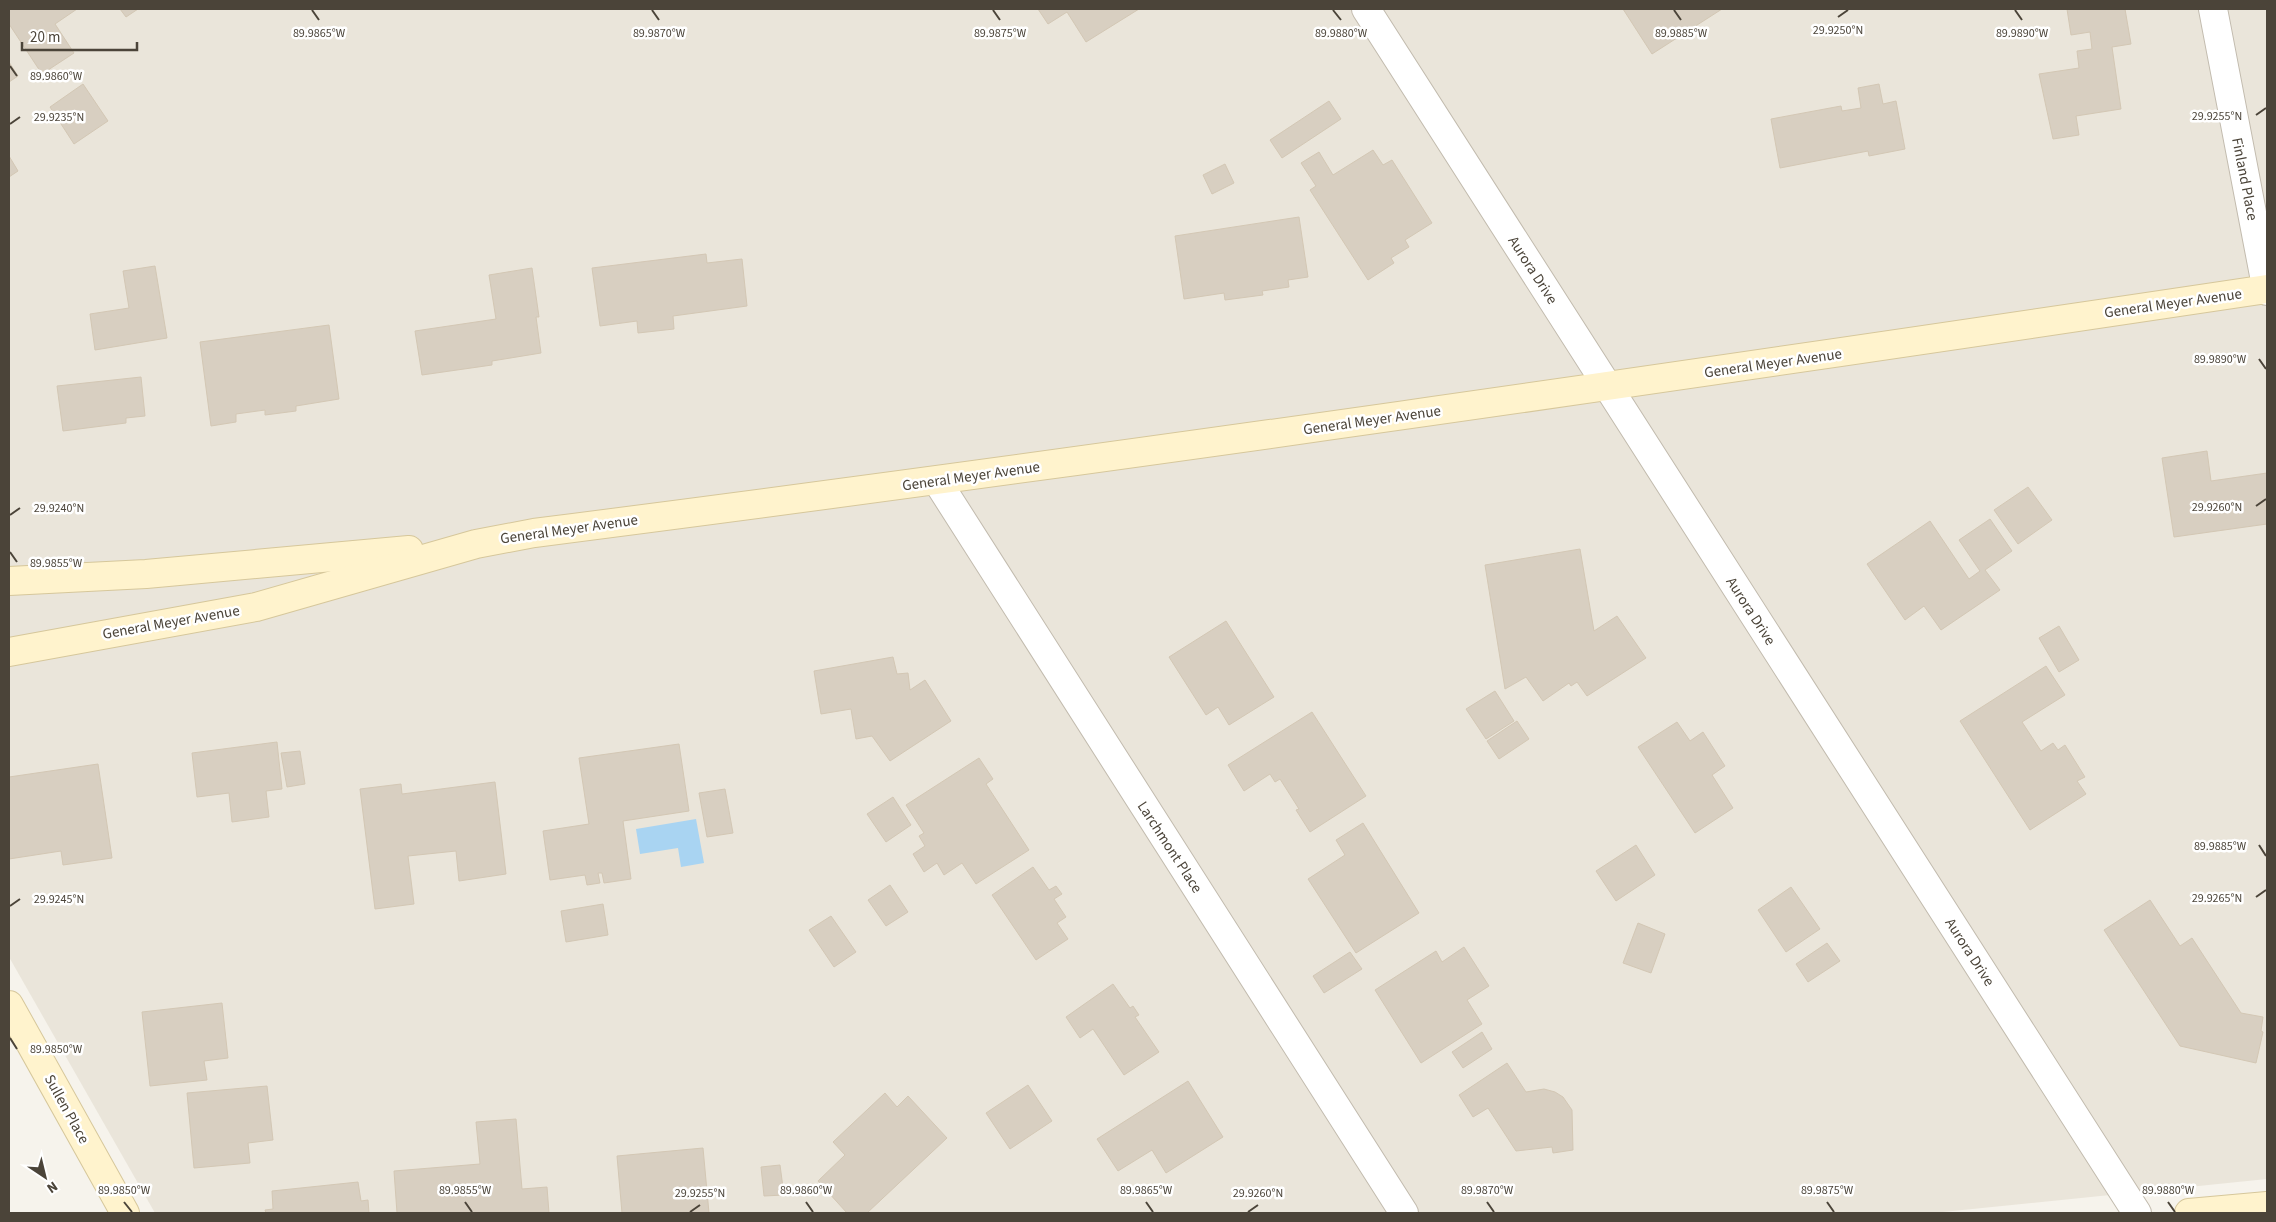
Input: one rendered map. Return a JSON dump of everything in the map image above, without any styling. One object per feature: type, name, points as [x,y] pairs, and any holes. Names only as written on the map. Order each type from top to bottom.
[{"type":"street","name":"Aurora Drive","points":[[1366,9],[2137,1213]]},
{"type":"street","name":"Finland Place","points":[[2212,9],[2267,290]]},
{"type":"street","name":"General Meyer Avenue","points":[[9,652],[256,607],[476,544],[534,533],[937,481],[1608,387],[2267,290]]},
{"type":"street","name":"Larchmont Place","points":[[937,481],[1404,1213]]},
{"type":"street","name":"General Meyer Avenue","points":[[9,581],[146,574],[476,544]]},
{"type":"street","name":"Sullen Place","points":[[9,1006],[125,1213]]},
{"type":"street","points":[[2189,1213],[2267,1206]]},
{"type":"shaded area","points":[[9,9],[2267,9],[2267,1179],[1933,1213],[155,1213],[9,957]]},
{"type":"water","points":[[696,819],[704,863],[681,867],[678,848],[640,854],[636,829]]},
{"type":"building","points":[[9,9],[77,9],[55,24],[74,53],[42,74],[9,24]]},
{"type":"building","points":[[120,9],[138,9],[126,17]]},
{"type":"building","points":[[1038,9],[1139,9],[1086,42],[1067,12],[1048,24]]},
{"type":"building","points":[[1623,9],[1722,9],[1652,54]]},
{"type":"building","points":[[2067,9],[2125,9],[2131,44],[2112,47],[2121,109],[2076,116],[2079,135],[2053,139],[2039,74],[2079,68],[2077,51],[2092,49],[2090,32],[2071,35]]},
{"type":"building","points":[[9,62],[18,76],[9,82]]},
{"type":"building","points":[[83,84],[108,121],[74,144],[50,107]]},
{"type":"building","points":[[1879,84],[1883,104],[1896,101],[1905,149],[1869,156],[1868,151],[1780,168],[1771,119],[1841,106],[1842,111],[1861,108],[1858,88]]},
{"type":"building","points":[[1329,101],[1341,119],[1282,158],[1270,140]]},
{"type":"building","points":[[1373,150],[1383,165],[1392,160],[1432,223],[1405,240],[1409,247],[1391,258],[1394,263],[1368,280],[1310,190],[1316,186],[1301,163],[1319,152],[1333,175]]},
{"type":"building","points":[[9,156],[18,171],[9,177]]},
{"type":"building","points":[[1225,164],[1234,183],[1212,194],[1203,175]]},
{"type":"building","points":[[1299,217],[1308,277],[1288,280],[1289,287],[1262,291],[1263,295],[1225,300],[1224,293],[1184,299],[1175,236]]},
{"type":"building","points":[[706,254],[707,263],[742,259],[747,306],[673,316],[674,329],[638,333],[637,321],[600,326],[592,268]]},
{"type":"building","points":[[155,266],[167,338],[95,350],[90,314],[129,308],[123,271]]},
{"type":"building","points":[[532,268],[539,317],[536,317],[541,353],[492,361],[492,365],[422,375],[415,331],[496,319],[489,275]]},
{"type":"building","points":[[329,325],[339,399],[296,406],[296,411],[265,415],[265,410],[236,414],[236,422],[211,426],[200,342]]},
{"type":"building","points":[[141,377],[145,416],[126,418],[126,423],[63,431],[57,386]]},
{"type":"building","points":[[2207,451],[2211,481],[2267,473],[2267,524],[2174,537],[2162,458]]},
{"type":"building","points":[[2028,487],[2052,520],[2018,544],[1994,510]]},
{"type":"building","points":[[1990,519],[2012,551],[1985,570],[2000,590],[1941,630],[1924,606],[1905,620],[1867,564],[1930,521],[1969,579],[1980,571],[1959,540]]},
{"type":"building","points":[[1580,549],[1594,631],[1617,616],[1646,658],[1587,696],[1577,682],[1571,686],[1569,683],[1543,701],[1526,677],[1505,689],[1485,565]]},
{"type":"building","points":[[1226,621],[1274,697],[1229,725],[1218,707],[1206,715],[1169,657]]},
{"type":"building","points":[[2059,626],[2079,660],[2059,672],[2039,638]]},
{"type":"building","points":[[893,657],[897,674],[908,673],[910,690],[925,680],[951,721],[890,761],[872,736],[856,739],[851,709],[821,714],[814,671]]},
{"type":"building","points":[[2046,666],[2065,695],[2022,722],[2041,751],[2053,743],[2058,750],[2065,745],[2085,777],[2077,781],[2086,794],[2030,830],[1960,721]]},
{"type":"building","points":[[1495,691],[1514,721],[1486,739],[1466,709]]},
{"type":"building","points":[[1312,712],[1366,796],[1310,832],[1296,810],[1299,809],[1280,779],[1275,782],[1270,774],[1244,791],[1228,765]]},
{"type":"building","points":[[1517,721],[1529,739],[1499,759],[1487,741]]},
{"type":"building","points":[[1677,722],[1690,741],[1703,732],[1725,766],[1712,775],[1733,808],[1695,833],[1638,747]]},
{"type":"building","points":[[277,742],[282,789],[266,791],[269,817],[232,822],[229,793],[197,797],[192,753]]},
{"type":"building","points":[[679,744],[689,811],[623,821],[631,879],[604,883],[602,873],[598,873],[600,883],[587,885],[585,875],[550,880],[543,831],[589,824],[579,758]]},
{"type":"building","points":[[300,751],[305,784],[287,787],[281,753]]},
{"type":"building","points":[[979,758],[993,779],[986,784],[1029,850],[976,884],[962,863],[944,875],[937,863],[924,872],[913,854],[925,846],[919,836],[924,833],[906,805]]},
{"type":"building","points":[[98,764],[112,858],[63,865],[61,851],[9,859],[9,777]]},
{"type":"building","points":[[495,782],[506,874],[459,881],[456,851],[408,856],[414,904],[375,909],[360,789],[401,784],[402,794]]},
{"type":"building","points":[[725,789],[733,833],[707,837],[699,793]]},
{"type":"building","points":[[893,797],[911,825],[886,842],[867,814]]},
{"type":"building","points":[[1363,823],[1419,913],[1356,953],[1308,879],[1345,855],[1336,840]]},
{"type":"building","points":[[1636,845],[1655,875],[1616,901],[1596,871]]},
{"type":"building","points":[[1033,867],[1049,890],[1056,886],[1062,894],[1054,899],[1066,917],[1057,923],[1068,939],[1036,960],[992,895]]},
{"type":"building","points":[[890,885],[908,912],[886,926],[868,900]]},
{"type":"building","points":[[1791,887],[1820,929],[1786,952],[1758,910]]},
{"type":"building","points":[[2150,900],[2180,946],[2192,938],[2241,1013],[2263,1017],[2261,1031],[2263,1032],[2256,1063],[2180,1046],[2104,930]]},
{"type":"building","points":[[603,904],[608,935],[566,942],[561,911]]},
{"type":"building","points":[[831,916],[856,952],[834,967],[809,930]]},
{"type":"building","points":[[1638,923],[1665,934],[1651,973],[1623,963]]},
{"type":"building","points":[[1827,943],[1840,961],[1808,982],[1796,964]]},
{"type":"building","points":[[1464,947],[1489,986],[1467,1000],[1482,1024],[1421,1063],[1375,990],[1436,951],[1442,962]]},
{"type":"building","points":[[1350,952],[1362,969],[1324,993],[1313,976]]},
{"type":"building","points":[[1113,984],[1130,1008],[1133,1006],[1139,1015],[1135,1017],[1159,1052],[1124,1075],[1093,1029],[1080,1038],[1066,1017]]},
{"type":"building","points":[[222,1003],[228,1058],[204,1061],[207,1080],[150,1086],[142,1012]]},
{"type":"building","points":[[1482,1032],[1492,1049],[1463,1068],[1452,1052]]},
{"type":"building","points":[[1507,1063],[1526,1092],[1544,1089],[1555,1092],[1563,1097],[1572,1110],[1573,1150],[1553,1153],[1552,1147],[1516,1151],[1488,1108],[1473,1117],[1459,1095]]},
{"type":"building","points":[[1188,1081],[1223,1137],[1166,1173],[1152,1150],[1118,1171],[1097,1139]]},
{"type":"building","points":[[1028,1085],[1052,1121],[1010,1149],[986,1113]]},
{"type":"building","points":[[267,1086],[273,1140],[248,1143],[250,1163],[194,1168],[187,1093]]},
{"type":"building","points":[[885,1093],[897,1107],[908,1096],[947,1138],[867,1213],[847,1213],[818,1181],[845,1155],[833,1142]]},
{"type":"building","points":[[516,1119],[522,1189],[547,1187],[549,1213],[397,1213],[394,1171],[480,1164],[476,1122]]},
{"type":"building","points":[[703,1148],[709,1213],[622,1213],[617,1156]]},
{"type":"building","points":[[780,1165],[784,1195],[764,1196],[761,1167]]},
{"type":"building","points":[[358,1182],[361,1201],[368,1200],[369,1213],[266,1213],[265,1210],[273,1209],[272,1191]]}]
